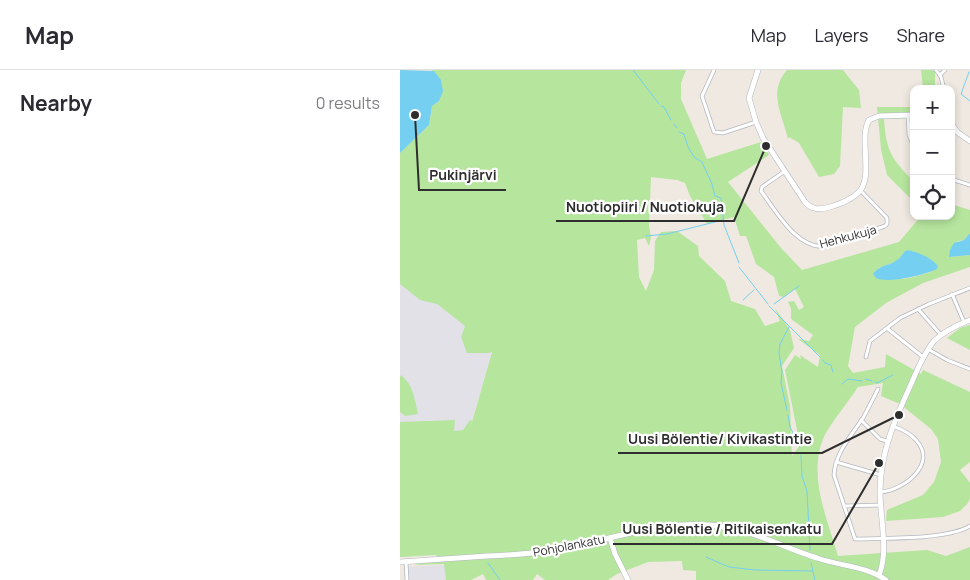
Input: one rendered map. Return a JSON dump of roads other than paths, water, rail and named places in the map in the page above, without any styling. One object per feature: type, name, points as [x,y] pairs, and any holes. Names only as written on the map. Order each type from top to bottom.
[{"type":"street","points":[[714,70],[702,96],[714,132],[723,133],[756,122]]},
{"type":"street","points":[[758,70],[749,98],[756,122],[763,138],[805,202],[813,208],[825,209],[845,202],[854,198],[861,191],[865,178],[865,132],[868,122],[875,116],[910,115]]},
{"type":"street","points":[[936,70],[940,75],[943,85]]},
{"type":"street","points":[[940,75],[945,70]]},
{"type":"street","points":[[910,125],[910,137]]},
{"type":"street","points":[[955,129],[970,142]]},
{"type":"street","name":"Hehkukuja","points":[[785,171],[762,187],[761,191],[799,238],[812,246],[826,246],[887,224],[887,218],[861,191]]},
{"type":"street","points":[[955,180],[970,185]]},
{"type":"street","points":[[866,357],[870,341],[900,318],[952,294],[970,288]]},
{"type":"street","points":[[952,294],[964,322]]},
{"type":"street","points":[[918,309],[941,335]]},
{"type":"street","points":[[879,575],[883,563],[881,475],[887,441],[928,349],[941,335],[970,320]]},
{"type":"street","points":[[888,329],[923,357]]},
{"type":"street","points":[[928,349],[947,360],[970,369]]},
{"type":"street","points":[[878,389],[836,462],[834,475],[855,539],[943,535],[963,531],[970,526]]},
{"type":"street","points":[[861,420],[880,439],[887,441]]},
{"type":"street","points":[[880,492],[891,490],[908,482],[915,476],[922,462],[921,448],[917,440],[910,434],[893,426]]},
{"type":"street","points":[[836,462],[881,475]]},
{"type":"street","points":[[845,506],[881,505]]},
{"type":"street","name":"Pohjolankatu","points":[[403,562],[530,554],[646,529],[674,525],[722,526],[761,536],[818,559],[862,569],[879,575],[886,580]]},
{"type":"street","points":[[610,538],[615,554],[628,580]]},
{"type":"street","points":[[403,562],[407,580]]},
{"type":"water","points":[[400,70],[434,71],[441,80],[443,91],[439,101],[432,106],[429,125],[400,153]]},
{"type":"water","points":[[970,233],[970,255],[949,257],[954,243],[964,240]]},
{"type":"water","points":[[908,250],[928,258],[938,266],[937,269],[924,274],[897,279],[882,280],[876,278],[873,274],[876,271],[894,262]]},
{"type":"waterway","points":[[633,70],[659,104]]},
{"type":"waterway","points":[[969,72],[961,94],[970,101]]},
{"type":"waterway","points":[[661,106],[664,107],[671,120]]},
{"type":"waterway","points":[[674,124],[677,128]]},
{"type":"waterway","points":[[679,132],[684,134],[688,147],[694,157],[702,162],[715,196],[721,198],[724,225],[739,263]]},
{"type":"waterway","points":[[646,236],[667,234],[723,220]]},
{"type":"waterway","points":[[739,267],[768,304]]},
{"type":"waterway","points":[[774,304],[799,286]]},
{"type":"waterway","points":[[743,300],[754,290]]},
{"type":"waterway","points":[[769,306],[820,357]]},
{"type":"waterway","points":[[787,410],[781,383],[782,372],[779,353],[780,344],[789,327]]},
{"type":"waterway","points":[[823,360],[831,365],[833,372]]},
{"type":"waterway","points":[[875,382],[877,383],[893,375]]},
{"type":"waterway","points":[[842,384],[848,379],[862,381]]},
{"type":"waterway","points":[[865,379],[872,381]]},
{"type":"waterway","points":[[788,415],[790,427],[800,447]]},
{"type":"waterway","points":[[801,455],[802,476],[807,491],[810,550]]},
{"type":"waterway","points":[[706,557],[729,567],[755,570],[812,571]]},
{"type":"waterway","points":[[488,563],[500,580]]},
{"type":"waterway","points":[[811,563],[815,580]]},
{"type":"place","name":"Pukinjärvi","points":[[415,115]]},
{"type":"place","name":"Nuotiopiiri / Nuotiokuja","points":[[766,146]]},
{"type":"place","name":"Uusi Bölentie/ Kivikastintie","points":[[899,415]]},
{"type":"place","name":"Uusi Bölentie / Ritikaisenkatu","points":[[879,463]]}]
